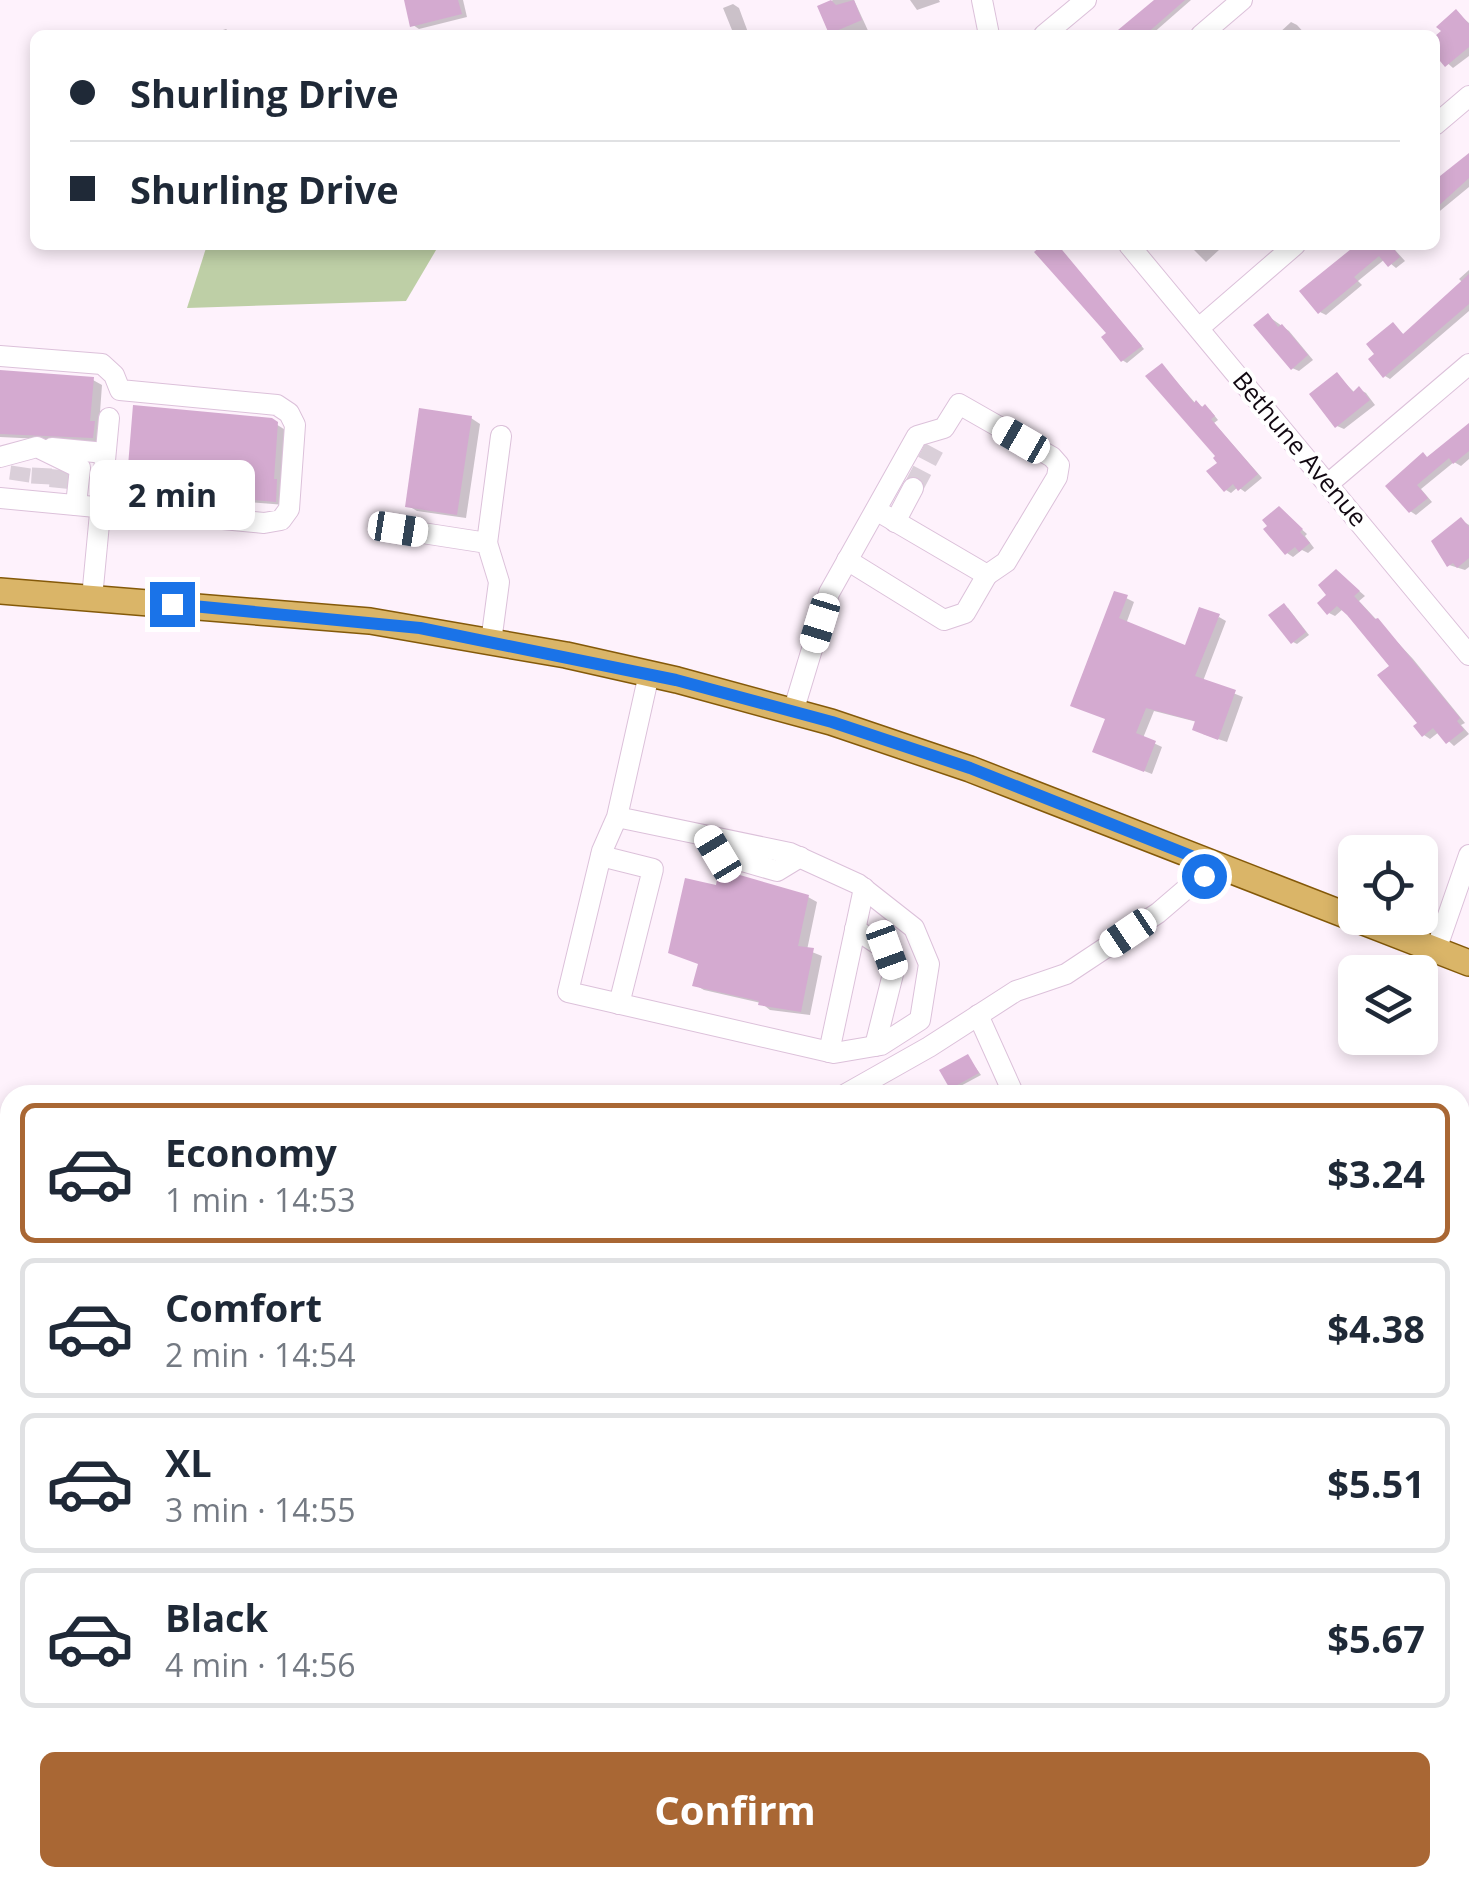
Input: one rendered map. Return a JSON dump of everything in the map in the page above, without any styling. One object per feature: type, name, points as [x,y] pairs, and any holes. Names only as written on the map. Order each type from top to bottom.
[{"type":"main road","points":[[0,591],[370,621],[649,674],[793,712],[970,768],[1469,963]]},
{"type":"street","points":[[982,0],[988,30]]},
{"type":"street","points":[[1050,30],[1086,0]]},
{"type":"street","points":[[1207,30],[1242,0]]},
{"type":"street","points":[[1440,121],[1469,96]]},
{"type":"street","name":"Bethune Avenue","points":[[1133,250],[1469,655]]},
{"type":"street","points":[[1199,328],[1289,250]]},
{"type":"street","points":[[0,356],[102,364],[114,375],[92,598]]},
{"type":"street","points":[[1328,484],[1469,364]]},
{"type":"street","points":[[39,488],[100,507],[264,523],[280,520],[289,509],[294,425],[289,413],[277,404],[113,404]]},
{"type":"street","points":[[847,560],[944,620],[964,613],[988,575],[1006,562],[1057,477],[1059,465],[1052,457],[959,404],[934,448]]},
{"type":"street","points":[[793,712],[829,593],[917,436],[944,428]]},
{"type":"street","points":[[491,642],[500,582],[487,544],[501,436]]},
{"type":"street","points":[[0,444],[105,452]]},
{"type":"street","points":[[37,447],[39,488]]},
{"type":"street","points":[[37,447],[39,488]]},
{"type":"street","points":[[0,457],[37,447],[80,468],[39,488]]},
{"type":"street","points":[[895,522],[914,488]]},
{"type":"street","points":[[876,510],[988,575]]},
{"type":"street","points":[[398,529],[487,544]]},
{"type":"street","points":[[649,674],[617,817],[601,856],[568,992],[828,1052],[875,1046],[920,1020],[956,1030]]},
{"type":"street","points":[[617,817],[800,857],[864,888],[914,928],[929,964],[920,1020]]},
{"type":"street","points":[[1436,950],[1469,855]]},
{"type":"street","points":[[601,856],[653,869],[619,1004]]},
{"type":"street","points":[[861,1085],[1016,991],[1066,974],[1158,913],[1214,865]]},
{"type":"street","points":[[828,1052],[864,888]]},
{"type":"street","points":[[855,928],[887,950],[894,970],[875,1046]]},
{"type":"street","points":[[978,1015],[1010,1085]]},
{"type":"green space","points":[[205,250],[436,250],[406,301],[187,308]]},
{"type":"building","points":[[404,0],[458,0],[462,14],[410,27]]},
{"type":"building","points":[[831,0],[836,5],[854,0],[862,20],[838,30],[827,30],[817,6]]},
{"type":"building","points":[[1154,0],[1185,0],[1151,30],[1118,30]]},
{"type":"building","points":[[1456,9],[1469,24],[1469,47],[1445,67],[1440,61],[1441,31],[1436,27]]},
{"type":"building","points":[[1469,153],[1469,178],[1440,204],[1440,176]]},
{"type":"building","points":[[1062,250],[1142,346],[1121,362],[1101,337],[1106,333],[1034,252]]},
{"type":"building","points":[[1350,250],[1395,250],[1400,257],[1388,267],[1379,256],[1354,277],[1358,281],[1318,314],[1299,291]]},
{"type":"building","points":[[1469,274],[1469,304],[1383,378],[1368,359],[1374,354],[1366,344],[1393,322],[1403,334]]},
{"type":"building","points":[[1268,313],[1308,355],[1291,370],[1253,325]]},
{"type":"building","points":[[1162,363],[1194,403],[1196,400],[1202,407],[1205,404],[1215,416],[1211,419],[1258,474],[1238,491],[1233,484],[1224,492],[1206,471],[1217,463],[1215,456],[1145,376]]},
{"type":"building","points":[[0,370],[94,377],[90,421],[95,421],[93,438],[0,434]]},
{"type":"building","points":[[1337,372],[1353,392],[1359,386],[1370,400],[1335,428],[1309,394]]},
{"type":"building","points":[[133,405],[272,418],[278,422],[276,502],[119,488],[121,465],[128,466]]},
{"type":"building","points":[[419,408],[472,416],[457,515],[405,507]]},
{"type":"building","points":[[1469,423],[1469,451],[1453,464],[1449,458],[1417,485],[1428,498],[1409,513],[1385,486],[1423,452],[1427,457]]},
{"type":"building","points":[[1279,506],[1303,529],[1300,532],[1310,543],[1299,552],[1295,547],[1285,555],[1263,529],[1267,526],[1262,520]]},
{"type":"building","points":[[1461,517],[1469,527],[1469,558],[1457,568],[1453,563],[1447,567],[1431,541]]},
{"type":"building","points":[[1336,569],[1360,591],[1354,596],[1378,618],[1460,718],[1457,721],[1464,730],[1446,744],[1433,728],[1422,737],[1413,726],[1417,723],[1377,675],[1389,666],[1347,615],[1337,606],[1327,615],[1317,603],[1326,595],[1318,585]]},
{"type":"building","points":[[1114,591],[1128,595],[1119,618],[1185,645],[1199,607],[1220,614],[1195,676],[1236,690],[1218,740],[1192,730],[1195,721],[1146,708],[1136,733],[1156,741],[1144,772],[1092,752],[1105,719],[1070,706]]},
{"type":"building","points":[[1284,603],[1306,632],[1291,644],[1268,615]]},
{"type":"building","points":[[719,869],[809,895],[798,946],[814,948],[801,1012],[758,1005],[759,1001],[692,986],[698,964],[668,953],[685,878],[716,885]]},
{"type":"building","points":[[968,1054],[979,1073],[957,1085],[948,1085],[939,1070]]},
{"type":"tunnel","points":[[913,488],[934,448]]},
{"type":"tunnel","points":[[19,481],[21,467]]},
{"type":"tunnel","points":[[41,484],[42,468]]},
{"type":"tunnel","points":[[59,488],[61,470]]},
{"type":"route","points":[[172,604],[420,628],[676,680],[832,722],[970,768],[1214,865],[1204,876]]}]
